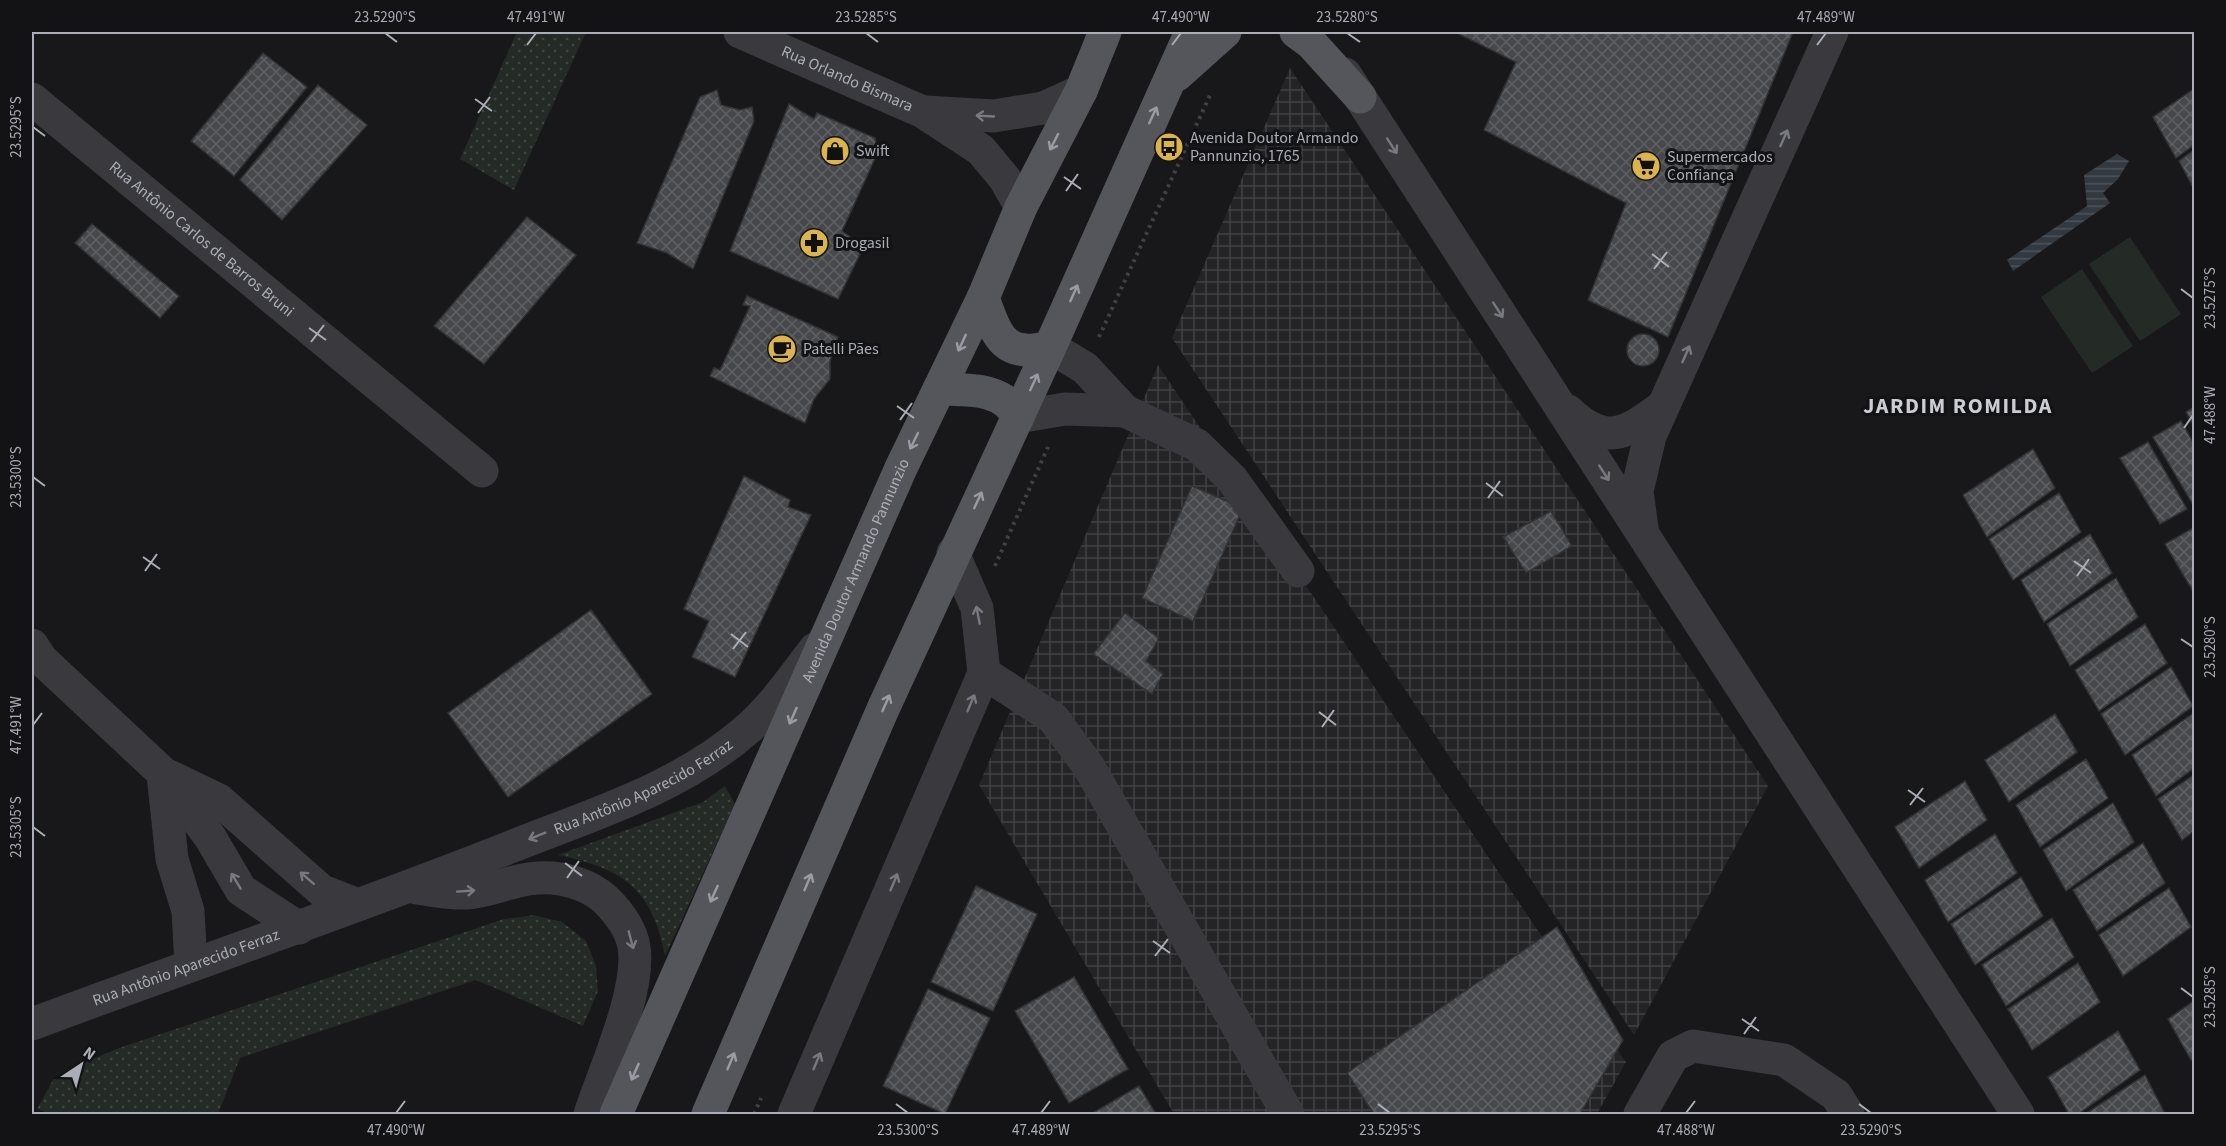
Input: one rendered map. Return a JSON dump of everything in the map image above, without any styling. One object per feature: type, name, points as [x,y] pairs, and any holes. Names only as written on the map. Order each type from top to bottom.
[{"type":"main road","name":"Avenida Doutor Armando Pannunzio","points":[[616,1114],[901,468],[983,298],[1020,207],[1081,91],[1105,32]]},
{"type":"main road","points":[[708,1114],[878,720],[953,553],[1050,347],[1191,32]]},
{"type":"main road","points":[[1169,82],[1225,32]]},
{"type":"main road","points":[[1296,32],[1311,43],[1360,97]]},
{"type":"main road","points":[[983,298],[996,334],[1014,349],[1035,351],[1050,347]]},
{"type":"main road","points":[[939,388],[994,394],[1013,406],[1018,417]]},
{"type":"street","name":"Rua Orlando Bismara","points":[[740,32],[923,112],[981,150],[1005,179],[1020,207]]},
{"type":"street","points":[[1319,32],[2018,1114]]},
{"type":"street","points":[[1644,536],[1637,491],[1645,451],[1662,407],[1832,32]]},
{"type":"street","name":"Rua Orlando Bismara","points":[[923,112],[994,116],[1042,108],[1081,91]]},
{"type":"street","name":"Rua Antônio Carlos de Barros Bruni","points":[[32,99],[482,471]]},
{"type":"street","points":[[1050,347],[1085,368],[1125,411],[1197,445],[1232,479],[1298,571]]},
{"type":"street","points":[[1558,402],[1580,423],[1596,432],[1611,434],[1636,426],[1662,407]]},
{"type":"street","points":[[1018,417],[1065,410],[1125,411]]},
{"type":"street","points":[[794,1114],[984,673],[977,608],[953,553]]},
{"type":"street","name":"Rua Antônio Aparecido Ferraz","points":[[32,1024],[408,888],[630,800],[693,767],[744,733],[766,711],[834,624]]},
{"type":"street","points":[[32,645],[41,659],[163,773],[210,837],[241,890],[299,928]]},
{"type":"street","points":[[984,673],[1053,718],[1089,767],[1288,1114]]},
{"type":"street","points":[[163,773],[219,800],[322,891],[358,905]]},
{"type":"street","points":[[163,773],[190,846],[205,960]]},
{"type":"street","name":"Rua Antônio Aparecido Ferraz","points":[[408,888],[467,893],[538,878],[563,879],[602,896],[618,912],[634,946],[631,990],[590,1114]]},
{"type":"street","points":[[1640,1114],[1673,1056],[1694,1046],[1784,1060],[1836,1095],[1848,1114]]},
{"type":"shaded area","points":[[517,32],[586,32],[514,190],[460,159]]},
{"type":"shaded area","points":[[1290,68],[1768,786],[1634,1035],[1172,338]]},
{"type":"shaded area","points":[[2117,154],[2129,161],[2118,179],[2103,193],[2110,203],[2013,271],[2007,260],[2087,206],[2084,175]]},
{"type":"shaded area","points":[[2130,237],[2181,314],[2140,341],[2089,264]]},
{"type":"shaded area","points":[[2082,269],[2133,346],[2092,373],[2041,297]]},
{"type":"shaded area","points":[[1158,365],[1626,1062],[1597,1114],[1174,1114],[979,785]]},
{"type":"shaded area","points":[[725,786],[735,804],[665,956],[652,914],[643,898],[631,885],[600,867],[558,855],[703,802]]},
{"type":"shaded area","points":[[534,915],[562,922],[586,941],[596,966],[598,991],[583,1026],[476,980],[240,1058],[218,1114],[51,1114],[37,1109],[53,1080],[74,1067],[119,1048],[504,919]]},
{"type":"building","name":"Supermercados Confiança","points":[[1455,32],[1793,32],[1668,337],[1588,300],[1626,203],[1484,130],[1516,62]]},
{"type":"building","points":[[263,53],[307,87],[234,176],[191,141]]},
{"type":"building","points":[[318,85],[367,125],[282,220],[240,180]]},
{"type":"building","points":[[2194,89],[2194,145],[2176,158],[2153,117]]},
{"type":"building","points":[[717,90],[721,105],[740,110],[752,107],[754,121],[693,269],[667,253],[637,243],[700,97]]},
{"type":"building","points":[[789,104],[814,119],[817,113],[875,138],[878,152],[842,231],[856,241],[861,252],[838,299],[730,251]]},
{"type":"building","points":[[2194,150],[2194,189],[2179,161]]},
{"type":"building","points":[[527,217],[576,255],[484,364],[434,326]]},
{"type":"building","points":[[92,224],[179,296],[160,318],[75,243]]},
{"type":"building","name":"Patelli Pães","points":[[747,296],[838,337],[830,361],[830,379],[814,399],[805,423],[710,376],[714,368],[720,370],[750,306],[743,305]]},
{"type":"building","points":[[1643,334],[1655,338],[1659,350],[1655,362],[1643,366],[1631,362],[1627,350],[1631,338]]},
{"type":"building","points":[[2194,407],[2194,426],[2186,412]]},
{"type":"building","points":[[2181,421],[2194,444],[2194,501],[2192,503],[2153,437]]},
{"type":"building","points":[[2148,442],[2187,509],[2160,524],[2120,458]]},
{"type":"building","points":[[2033,449],[2055,488],[1987,537],[1963,495]]},
{"type":"building","points":[[744,476],[790,500],[788,507],[811,515],[735,677],[692,657],[709,621],[684,609]]},
{"type":"building","points":[[1192,486],[1243,508],[1193,621],[1142,598]]},
{"type":"building","points":[[2059,493],[2081,532],[2013,580],[1989,539]]},
{"type":"building","points":[[1551,511],[1572,546],[1526,573],[1503,537]]},
{"type":"building","points":[[2193,528],[2194,530],[2194,593],[2165,544]]},
{"type":"building","points":[[2090,534],[2112,573],[2044,622],[2021,580]]},
{"type":"building","points":[[2116,578],[2138,617],[2070,666],[2047,624]]},
{"type":"building","points":[[591,610],[652,694],[508,797],[448,713]]},
{"type":"building","points":[[1125,613],[1159,638],[1146,661],[1163,674],[1152,694],[1093,654]]},
{"type":"building","points":[[2145,624],[2167,663],[2099,711],[2075,670]]},
{"type":"building","points":[[2171,667],[2193,706],[2125,755],[2101,714]]},
{"type":"building","points":[[2194,713],[2194,768],[2156,796],[2132,755]]},
{"type":"building","points":[[2055,714],[2077,752],[2009,802],[1985,760]]},
{"type":"building","points":[[2086,759],[2108,798],[2040,847],[2016,805]]},
{"type":"building","points":[[2194,775],[2194,831],[2182,840],[2158,799]]},
{"type":"building","points":[[1965,781],[1987,820],[1919,868],[1895,827]]},
{"type":"building","points":[[2113,803],[2134,842],[2066,891],[2043,850]]},
{"type":"building","points":[[1995,834],[2017,873],[1948,922],[1925,880]]},
{"type":"building","points":[[2143,843],[2165,883],[2097,931],[2073,890]]},
{"type":"building","points":[[2021,877],[2043,916],[1975,965],[1951,924]]},
{"type":"building","points":[[976,886],[1037,914],[993,1011],[931,982]]},
{"type":"building","points":[[2169,888],[2191,927],[2123,976],[2099,935]]},
{"type":"building","points":[[2052,918],[2074,957],[2006,1006],[1982,965]]},
{"type":"building","points":[[1557,927],[1623,1040],[1580,1114],[1374,1114],[1347,1073]]},
{"type":"building","points":[[2078,963],[2100,1002],[2032,1050],[2008,1009]]},
{"type":"building","points":[[1074,977],[1128,1069],[1069,1103],[1015,1011]]},
{"type":"building","points":[[928,989],[990,1018],[945,1114],[883,1086]]},
{"type":"building","points":[[2194,1001],[2194,1058],[2191,1060],[2168,1019]]},
{"type":"building","points":[[2118,1031],[2140,1070],[2078,1114],[2069,1114],[2048,1077]]},
{"type":"building","points":[[2145,1075],[2165,1114],[2085,1114]]},
{"type":"building","points":[[1139,1086],[1156,1114],[1091,1114]]},
{"type":"place","name":"Avenida Doutor Armando Pannunzio, 1765","points":[[1169,147]]},
{"type":"place","name":"Swift","points":[[835,151]]},
{"type":"place","name":"Supermercados Confiança","points":[[1646,166]]},
{"type":"place","name":"Drogasil","points":[[814,243]]},
{"type":"place","name":"Patelli Pães","points":[[782,349]]},
{"type":"district","name":"JARDIM ROMILDA","points":[[1958,406]]}]
